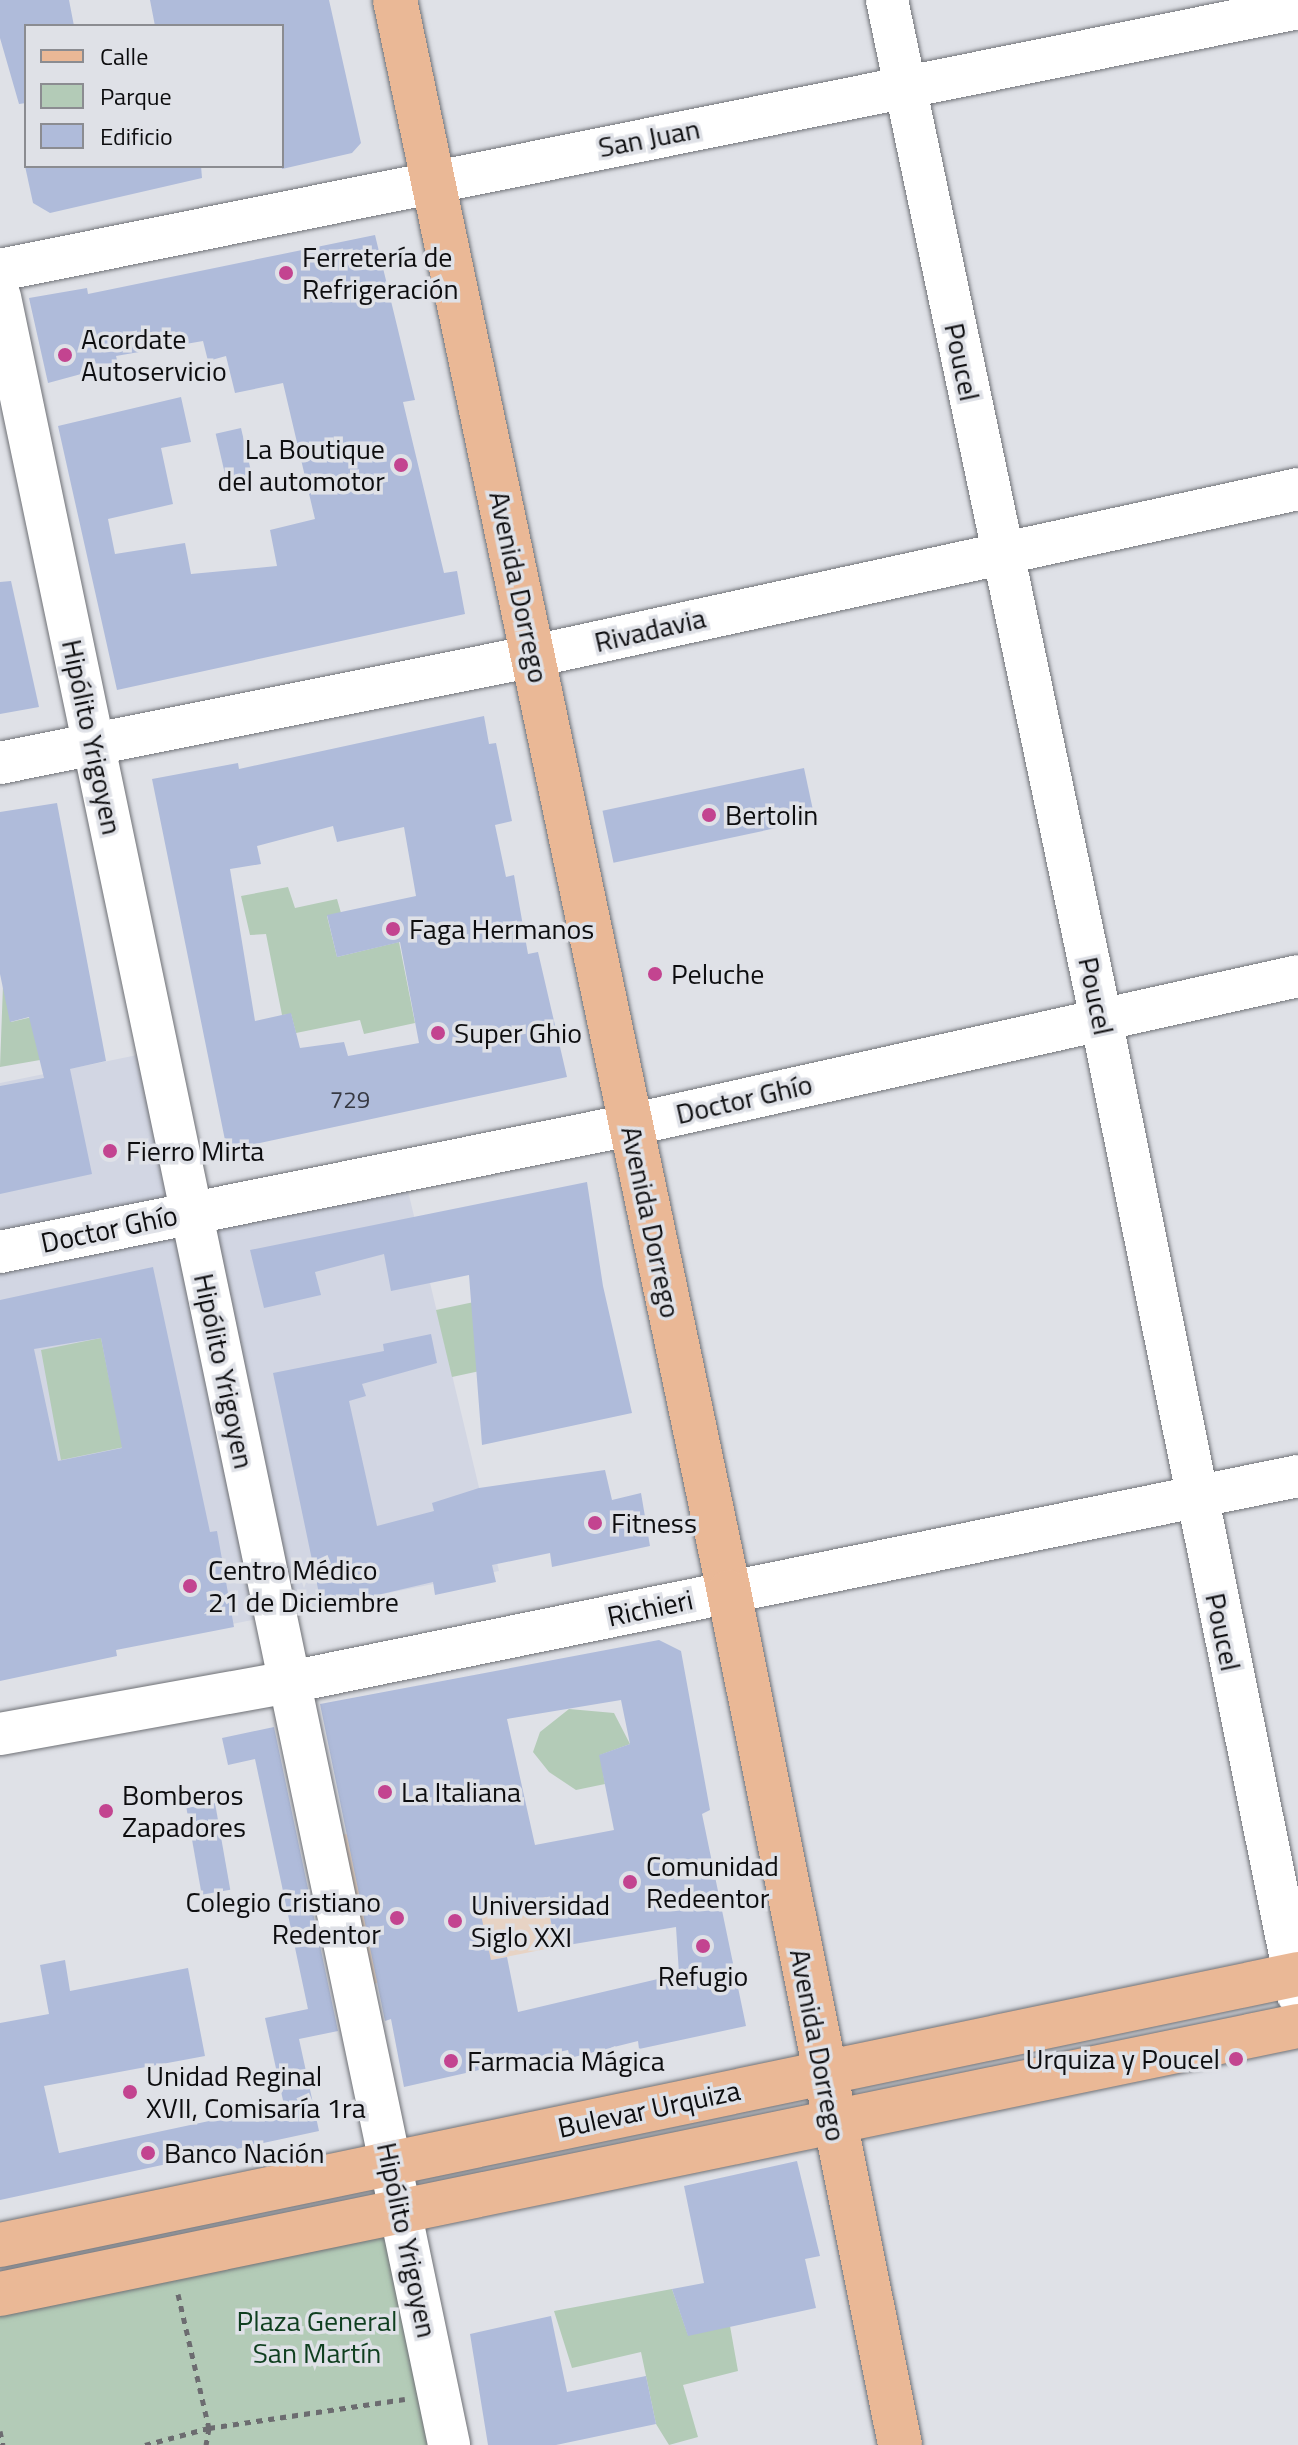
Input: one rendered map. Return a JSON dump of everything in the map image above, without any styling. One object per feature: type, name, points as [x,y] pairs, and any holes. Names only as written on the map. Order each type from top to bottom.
[{"type":"main road","name":"Avenida Dorrego","points":[[395,0],[729,1592],[900,2445]]},
{"type":"main road","name":"Bulevar Urquiza","points":[[0,2245],[824,2073],[1297,1981]]},
{"type":"main road","name":"Bulevar Urquiza","points":[[0,2294],[1298,2026]]},
{"type":"street","name":"Poucel","points":[[887,0],[1101,1019],[1195,1497],[1297,1981]]},
{"type":"street","name":"San Juan","points":[[0,270],[433,179],[905,89],[1298,8]]},
{"type":"street","name":"Hipólito Yrigoyen","points":[[0,297],[449,2445]]},
{"type":"street","name":"Rivadavia","points":[[0,763],[534,656],[1298,489]]},
{"type":"street","name":"Doctor Ghío","points":[[0,1252],[191,1211],[630,1125],[1298,976]]},
{"type":"street","name":"Richieri","points":[[0,1734],[290,1682],[1298,1476]]},
{"type":"path","points":[[171,2258],[209,2428],[206,2445]]},
{"type":"path","points":[[403,2385],[409,2414]]},
{"type":"path","points":[[145,2445],[209,2428],[406,2399]]},
{"type":"path","points":[[0,2431],[3,2445]]},
{"type":"shaded area","points":[[157,1051],[191,1211],[403,1170],[499,1571],[0,1670],[0,1083]]},
{"type":"shaded area","name":"Universidad Siglo XXI","points":[[433,1815],[535,1845],[556,1947],[371,1984],[342,1835]]},
{"type":"green space","points":[[288,887],[295,908],[337,899],[341,913],[327,916],[337,957],[399,942],[415,1023],[364,1034],[360,1020],[296,1033],[291,1014],[282,1015],[266,934],[250,935],[241,896]]},
{"type":"green space","points":[[3,985],[11,1022],[74,1007],[40,1060],[0,1067]]},
{"type":"green space","points":[[474,1302],[536,1359],[452,1377],[436,1310]]},
{"type":"green space","points":[[101,1338],[117,1418],[139,1444],[61,1460],[41,1350]]},
{"type":"green space","points":[[569,1709],[614,1713],[630,1744],[600,1755],[605,1784],[576,1790],[549,1772],[533,1752],[540,1732]]},
{"type":"green space","name":"Plaza General San Martín","points":[[401,2211],[449,2445],[0,2445],[0,2294]]},
{"type":"green space","points":[[672,2289],[688,2335],[730,2326],[738,2371],[683,2385],[698,2437],[669,2445],[656,2424],[641,2352],[572,2368],[554,2311]]},
{"type":"building","points":[[0,0],[69,0],[74,24],[24,24],[24,103],[19,104],[0,38]]},
{"type":"building","points":[[150,0],[329,0],[361,143],[352,153],[282,169],[284,24],[155,24]]},
{"type":"building","points":[[25,168],[201,168],[202,178],[50,213],[33,203]]},
{"type":"building","points":[[375,235],[415,400],[403,402],[444,573],[457,571],[465,614],[117,690],[58,426],[181,397],[191,442],[161,448],[173,504],[108,519],[115,554],[185,543],[191,574],[277,566],[270,530],[315,519],[283,383],[235,393],[226,356],[208,361],[203,341],[116,356],[118,364],[48,383],[29,298],[87,288],[88,294]]},
{"type":"building","points":[[241,428],[254,485],[229,491],[216,434]]},
{"type":"building","points":[[11,581],[39,707],[0,714],[0,582]]},
{"type":"building","points":[[484,716],[489,744],[496,743],[512,821],[495,825],[506,877],[514,875],[528,954],[538,952],[567,1077],[227,1150],[152,779],[238,763],[239,769]],"holes":[[[333,826],[337,842],[404,827],[416,896],[327,915],[337,957],[400,942],[419,1043],[348,1056],[344,1042],[300,1048],[291,1013],[255,1021],[230,869],[261,864],[257,846]]]},
{"type":"building","name":"Bertolin","points":[[804,768],[815,820],[614,863],[603,811]]},
{"type":"building","points":[[57,803],[106,1061],[70,1069],[92,1174],[0,1194],[0,1086],[44,1078],[29,1017],[10,1022],[0,974],[0,812]]},
{"type":"building","points":[[587,1182],[603,1286],[632,1413],[482,1445],[469,1275],[391,1291],[384,1254],[315,1272],[321,1295],[264,1308],[250,1250]]},
{"type":"building","points":[[153,1267],[210,1532],[217,1531],[234,1627],[116,1650],[117,1656],[0,1681],[0,1300]],"holes":[[[101,1338],[122,1448],[58,1461],[34,1349]]]},
{"type":"building","points":[[431,1334],[437,1363],[362,1384],[366,1396],[349,1401],[377,1526],[434,1511],[432,1503],[479,1488],[605,1470],[612,1500],[641,1493],[650,1546],[552,1567],[550,1553],[492,1565],[496,1582],[435,1595],[433,1582],[322,1608],[273,1373],[384,1351],[383,1344]]},
{"type":"building","points":[[659,1640],[681,1651],[710,1810],[702,1814],[746,2026],[639,2049],[638,2041],[570,2058],[568,2050],[404,2087],[391,2019],[385,2021],[320,1704]],"holes":[[[621,1700],[630,1744],[599,1755],[614,1830],[535,1845],[507,1719]],[[546,1897],[556,1947],[676,1927],[679,1974],[518,2012],[507,1957],[491,1960],[481,1915]]]},
{"type":"building","points":[[274,1727],[338,2031],[299,2039],[319,2131],[0,2200],[0,2023],[49,2014],[40,1965],[65,1960],[70,1991],[188,1968],[205,2056],[44,2086],[59,2153],[284,2105],[265,2018],[308,2009],[255,1759],[228,1765],[222,1738]]},
{"type":"building","points":[[215,1803],[230,1890],[202,1895],[186,1808]]},
{"type":"building","points":[[797,2161],[820,2256],[805,2259],[816,2308],[688,2336],[672,2289],[704,2283],[684,2186]]},
{"type":"building","points":[[551,2316],[567,2392],[646,2376],[656,2424],[556,2445],[488,2445],[470,2334]]},
{"type":"place","name":"Ferretería de Refrigeración","points":[[286,273]]},
{"type":"place","name":"Acordate Autoservicio","points":[[65,355]]},
{"type":"place","name":"La Boutique del automotor","points":[[401,465]]},
{"type":"place","name":"Bertolin","points":[[709,815]]},
{"type":"place","name":"Faga Hermanos","points":[[393,929]]},
{"type":"place","name":"Peluche","points":[[655,974]]},
{"type":"place","name":"Super Ghio","points":[[438,1033]]},
{"type":"place","name":"Fierro Mirta","points":[[110,1151]]},
{"type":"place","name":"Fitness","points":[[595,1523]]},
{"type":"place","name":"Centro Médico 21 de Diciembre","points":[[190,1586]]},
{"type":"place","name":"La Italiana","points":[[385,1792]]},
{"type":"place","name":"Bomberos Zapadores","points":[[106,1811]]},
{"type":"place","name":"Comunidad Redeentor","points":[[630,1882]]},
{"type":"place","name":"Colegio Cristiano Redentor","points":[[397,1918]]},
{"type":"place","name":"Universidad Siglo XXI","points":[[455,1921]]},
{"type":"place","name":"Refugio","points":[[703,1946]]},
{"type":"place","name":"Urquiza y Poucel","points":[[1236,2059]]},
{"type":"place","name":"Farmacia Mágica","points":[[451,2061]]},
{"type":"place","name":"Unidad Reginal XVII, Comisaría 1ra","points":[[130,2092]]},
{"type":"place","name":"Banco Nación","points":[[148,2153]]}]
